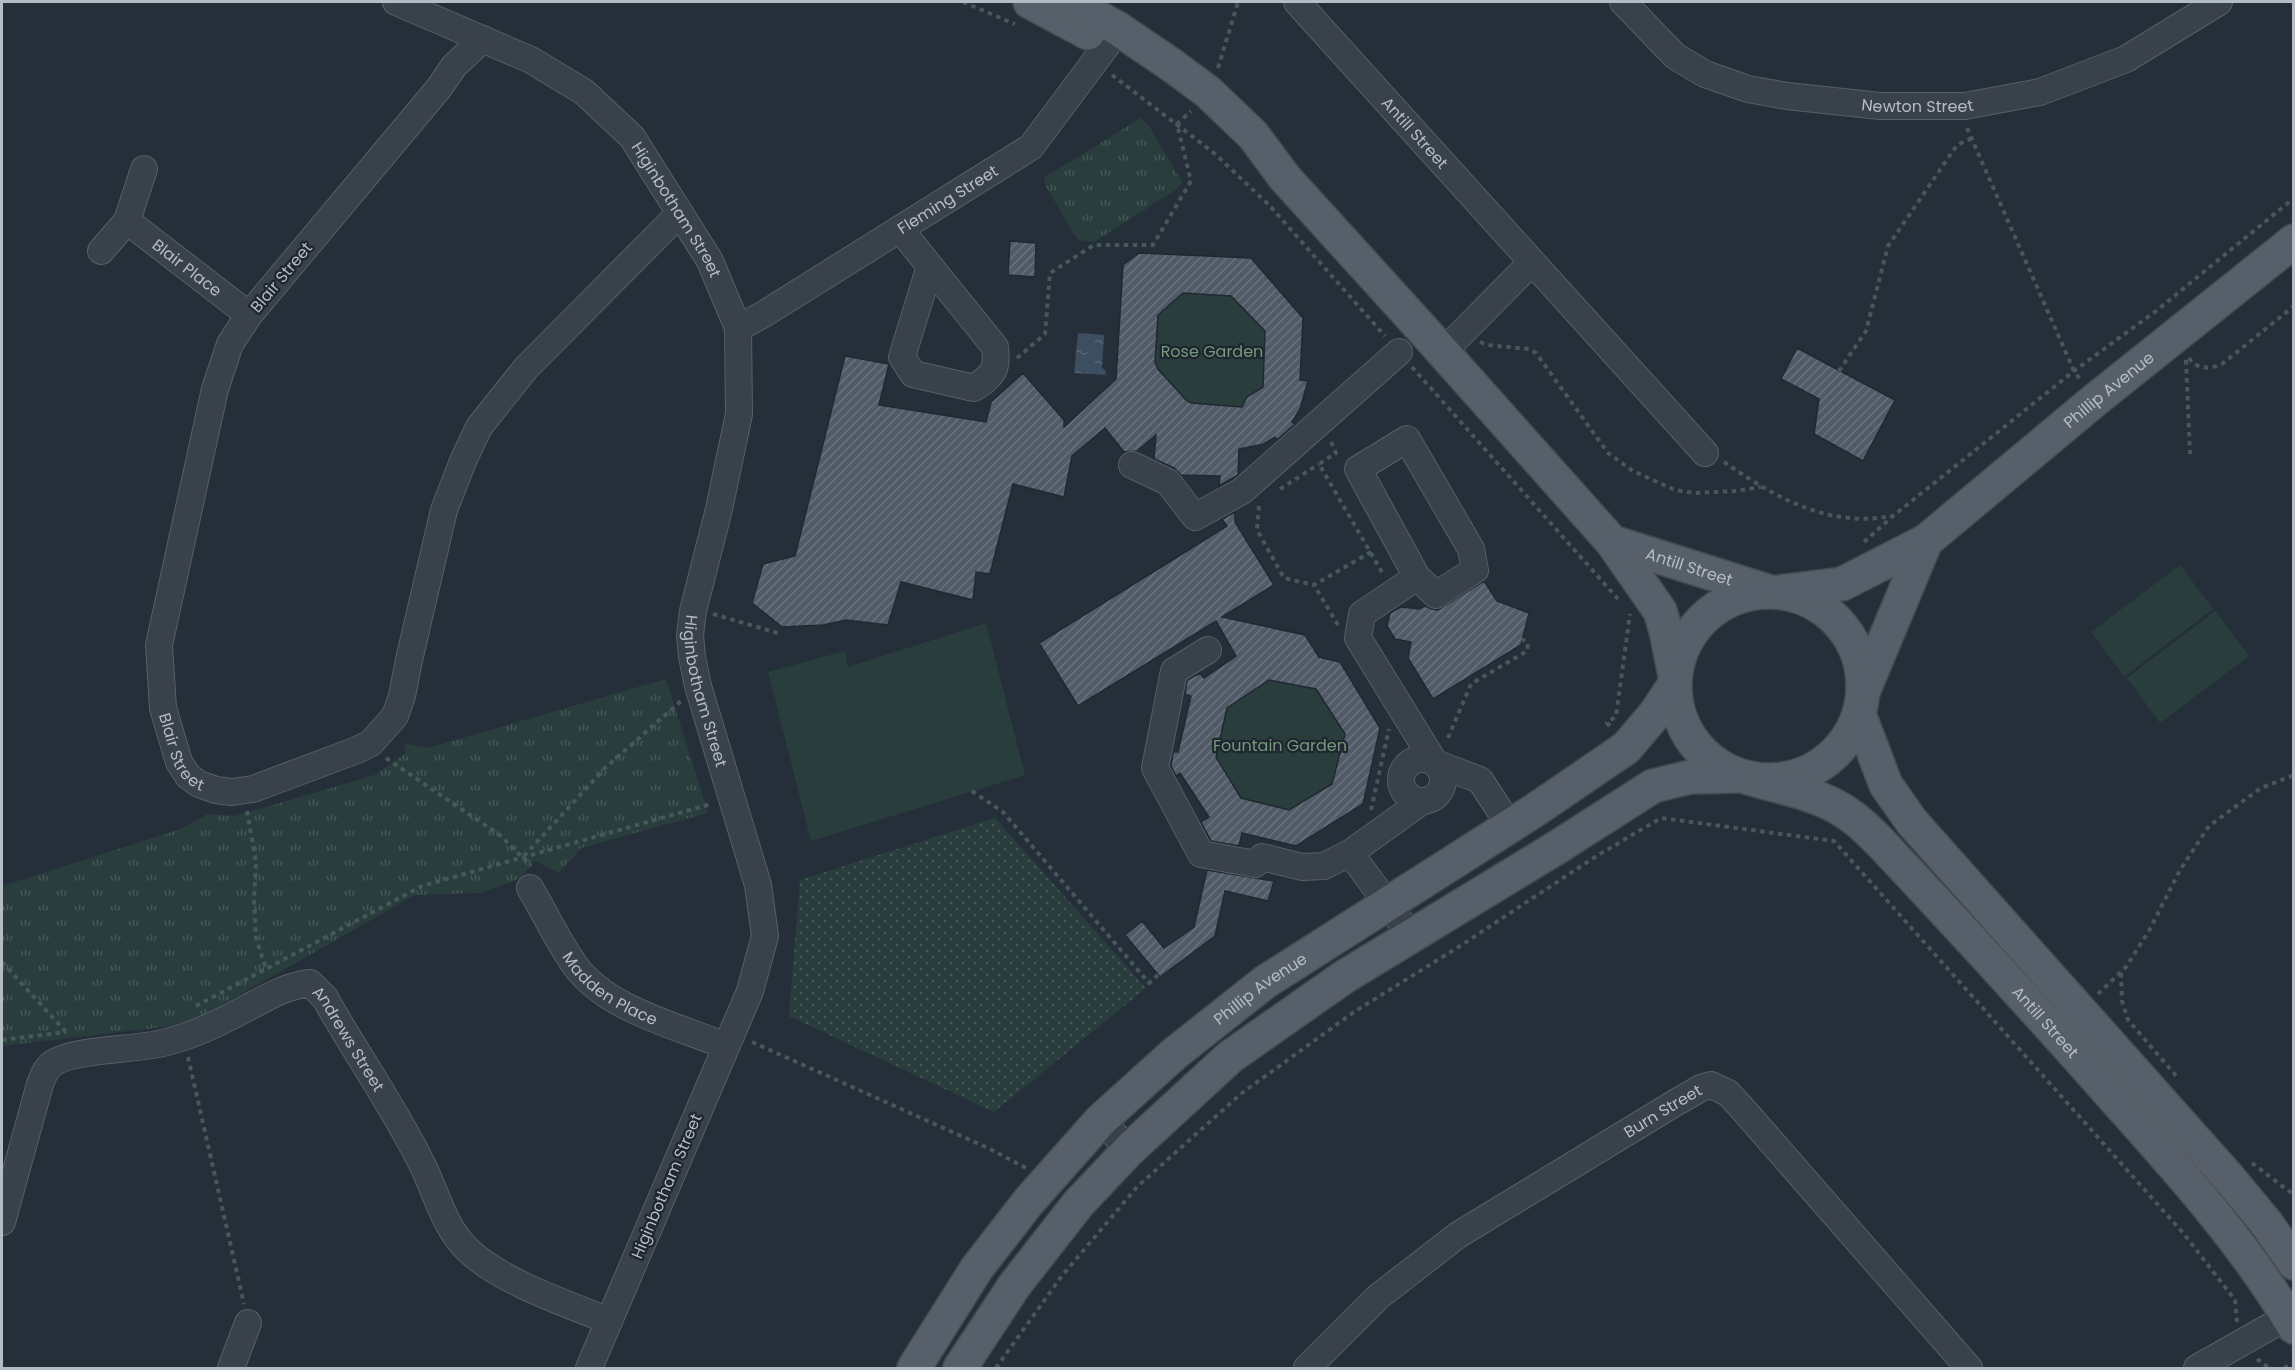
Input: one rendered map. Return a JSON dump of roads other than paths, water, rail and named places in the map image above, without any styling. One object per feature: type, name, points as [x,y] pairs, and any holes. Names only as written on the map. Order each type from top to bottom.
[{"type":"main road","name":"Antill Street","points":[[1030,2],[1106,45],[1208,92],[1253,135],[1285,178],[1611,542],[1660,611],[1675,680]]},
{"type":"main road","name":"Antill Street","points":[[1070,2],[1106,45],[1186,115],[1285,178]]},
{"type":"main road","name":"Phillip Avenue","points":[[1774,592],[1842,584],[1926,541],[2086,408],[2294,241]]},
{"type":"main road","name":"Phillip Avenue","points":[[1861,703],[1926,541]]},
{"type":"main road","name":"Antill Street","points":[[1611,542],[1774,592]]},
{"type":"main road","points":[[960,1368],[1021,1277],[1078,1204],[1129,1150],[1230,1057],[1344,977],[1653,786],[1690,777],[1743,777],[1776,781],[1812,770],[1829,760],[1853,729],[1861,703],[1862,672],[1849,636],[1837,620],[1805,598],[1774,592],[1747,594],[1729,600],[1712,610],[1698,623],[1686,639],[1678,657],[1675,680],[1678,713],[1685,729],[1694,744],[1706,757],[1721,768],[1743,777]]},
{"type":"main road","name":"Phillip Avenue","points":[[914,1368],[977,1268],[1047,1180],[1101,1120],[1173,1054],[1265,982],[1510,826],[1626,748],[1655,714],[1675,680]]},
{"type":"main road","name":"Antill Street","points":[[1861,703],[1886,785],[1912,822],[2229,1178],[2267,1224],[2294,1263]]},
{"type":"main road","name":"Antill Street","points":[[1743,777],[1806,794],[1837,807],[1860,822],[2018,990],[2205,1201],[2251,1260],[2291,1319]]},
{"type":"street","name":"Higinbotham Street","points":[[396,2],[531,60],[584,92],[632,137],[710,261],[738,328],[739,414],[693,612],[690,635],[698,686],[758,885],[765,936],[734,1041],[589,1368]]},
{"type":"street","name":"Antill Street","points":[[1297,2],[1705,453]]},
{"type":"street","name":"Newton Street","points":[[1623,2],[1675,56],[1705,74],[1748,89],[1787,96],[1880,106],[1965,106],[2040,92],[2126,59],[2219,2]]},
{"type":"street","name":"Blair Street","points":[[483,39],[454,66],[432,96],[249,315],[230,344],[215,389],[159,645],[163,708],[178,762],[188,776],[199,784],[216,790],[253,789],[371,743],[395,716],[402,696],[444,510],[479,427],[526,368],[680,213]]},
{"type":"street","name":"Fleming Street","points":[[738,328],[1030,147],[1106,45]]},
{"type":"street","points":[[101,251],[127,221],[144,169]]},
{"type":"street","name":"Blair Place","points":[[127,221],[249,315]]},
{"type":"street","points":[[900,229],[995,346],[997,362],[987,379],[974,388],[913,374],[903,357],[930,266]]},
{"type":"street","points":[[1443,352],[1532,262]]},
{"type":"street","points":[[1132,465],[1168,482],[1196,517],[1242,490],[1399,352]]},
{"type":"street","points":[[1407,439],[1471,549],[1475,570],[1436,595],[1417,577],[1358,469],[1407,439]]},
{"type":"street","points":[[1208,650],[1174,671],[1155,768],[1201,854],[1255,864],[1262,857],[1302,867],[1324,866],[1350,854],[1421,802],[1434,798],[1442,786],[1441,772],[1358,638],[1362,614],[1417,577]]},
{"type":"street","points":[[1421,802],[1414,801],[1404,792],[1401,785],[1402,771],[1412,761],[1418,759],[1480,780],[1510,826]]},
{"type":"street","points":[[1350,854],[1412,937]]},
{"type":"street","name":"Madden Place","points":[[530,888],[574,965],[597,989],[625,1006],[734,1041]]},
{"type":"street","name":"Andrews Street","points":[[2,1222],[44,1073],[53,1062],[81,1055],[159,1044],[184,1038],[276,992],[294,985],[310,983],[325,998],[399,1123],[421,1161],[439,1205],[452,1229],[468,1251],[486,1265],[528,1287],[609,1321]]},
{"type":"street","name":"Burn Street","points":[[1307,1368],[1378,1297],[1458,1235],[1675,1103],[1701,1088],[1712,1085],[1728,1093],[1741,1107],[1969,1368]]},
{"type":"street","points":[[1101,1120],[1129,1150]]},
{"type":"street","points":[[2197,1368],[2291,1319]]},
{"type":"street","points":[[231,1368],[248,1323]]},
{"type":"water","points":[[1078,333],[1104,335],[1102,368],[1106,375],[1074,373]]},
{"type":"park label","name":"Rose Garden","points":[[1212,351]]},
{"type":"park label","name":"Fountain Garden","points":[[1280,745]]}]
